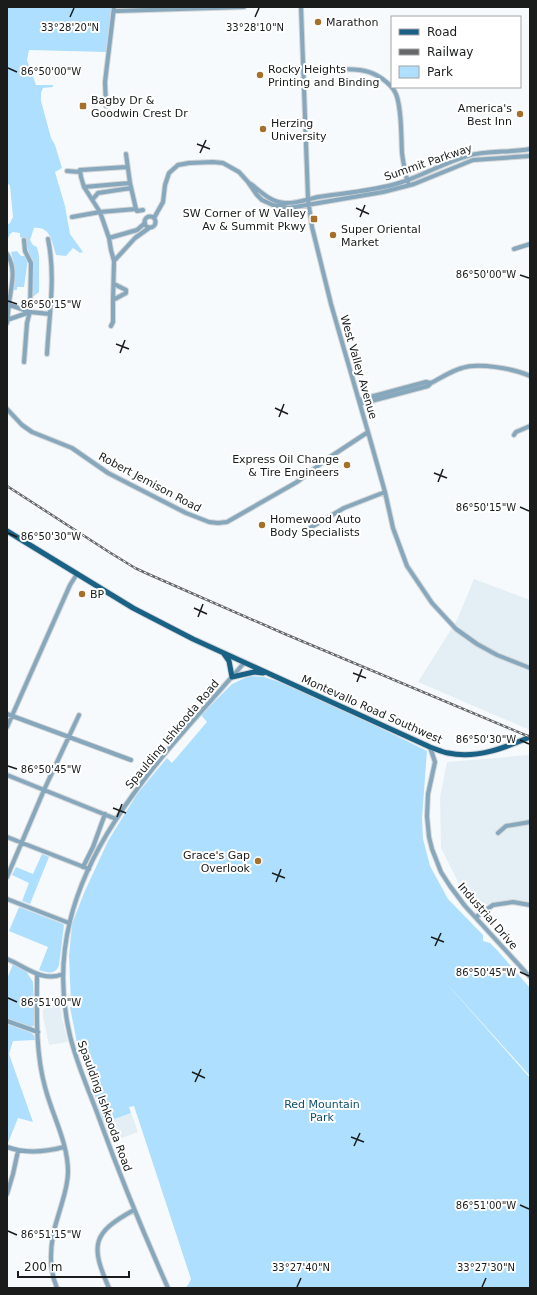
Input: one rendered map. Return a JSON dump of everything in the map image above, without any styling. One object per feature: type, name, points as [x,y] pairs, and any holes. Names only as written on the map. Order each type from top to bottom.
[{"type":"main road","points":[[7,531],[77,574]]},
{"type":"main road","name":"Montevallo Road Southwest","points":[[77,574],[133,608],[194,639],[266,673],[448,754],[470,755],[490,752],[530,737]]},
{"type":"main road","points":[[224,653],[229,661],[232,677],[254,672],[266,673]]},
{"type":"street","points":[[106,106],[105,82],[115,9],[244,7]]},
{"type":"street","name":"West Valley Avenue","points":[[301,7],[308,199],[312,226],[331,304],[385,492],[393,528],[407,566],[432,604],[456,629],[477,644],[497,655],[530,668]]},
{"type":"street","points":[[303,70],[355,69],[366,71],[374,74],[391,87]]},
{"type":"street","points":[[392,88],[396,94],[399,110],[402,155],[407,180],[410,185]]},
{"type":"street","name":"Summit Parkway","points":[[248,182],[267,197],[287,203],[382,188],[407,180],[452,161],[468,156],[530,149]]},
{"type":"street","points":[[126,154],[127,167],[136,209]]},
{"type":"street","name":"Summit Parkway","points":[[248,182],[262,200],[273,205],[289,208],[309,206],[383,192],[414,184],[473,160],[530,156]]},
{"type":"street","points":[[114,261],[135,238],[155,225],[156,221],[154,218],[163,202],[165,186],[169,173],[178,165],[189,162],[223,164],[239,172],[248,182]]},
{"type":"street","points":[[67,170],[80,172],[80,170],[127,167]]},
{"type":"street","points":[[80,172],[84,187],[100,212],[109,238],[114,261],[113,322],[111,326]]},
{"type":"street","points":[[84,187],[130,183]]},
{"type":"street","points":[[93,199],[98,193],[131,188]]},
{"type":"street","points":[[72,217],[100,212],[136,209],[137,211],[143,210]]},
{"type":"street","points":[[109,238],[138,230],[145,223],[145,220],[148,217],[154,218]]},
{"type":"street","points":[[145,223],[146,226],[150,228]]},
{"type":"street","points":[[47,354],[52,256],[48,239]]},
{"type":"street","points":[[24,240],[25,251],[31,263],[30,312],[27,324],[24,362]]},
{"type":"street","points":[[514,249],[530,244]]},
{"type":"street","points":[[7,254],[10,259],[13,281],[8,304],[7,321],[30,312]]},
{"type":"street","points":[[114,284],[126,290],[126,294],[114,300]]},
{"type":"street","points":[[8,304],[30,312],[50,314]]},
{"type":"street","points":[[359,402],[419,386],[428,386],[430,383],[463,367],[498,367],[524,373],[530,376]]},
{"type":"street","name":"Robert Jemison Road","points":[[7,410],[22,425],[32,432],[72,448],[108,473],[186,513],[209,522],[218,523],[227,522],[297,482],[368,432]]},
{"type":"street","points":[[514,435],[516,432],[530,426]]},
{"type":"street","points":[[310,528],[344,508],[385,492]]},
{"type":"street","points":[[7,727],[70,585],[77,574]]},
{"type":"street","name":"Spaulding Ishkooda Road","points":[[168,1288],[134,1210],[69,1033],[65,1008],[63,974],[64,946],[78,892],[88,869],[116,819],[135,791],[185,729],[244,663]]},
{"type":"street","points":[[7,714],[131,760]]},
{"type":"street","points":[[7,877],[66,740],[69,738],[79,715]]},
{"type":"street","name":"Industrial Drive","points":[[430,747],[435,762],[428,794],[427,816],[429,837],[441,872],[450,886],[476,917],[530,977]]},
{"type":"street","points":[[7,775],[116,819]]},
{"type":"street","points":[[83,867],[93,847],[105,814]]},
{"type":"street","points":[[498,833],[506,826],[530,822]]},
{"type":"street","points":[[7,837],[88,869]]},
{"type":"street","points":[[7,899],[69,923]]},
{"type":"street","points":[[476,917],[493,906],[513,902],[530,905]]},
{"type":"street","points":[[7,959],[44,976],[53,977],[63,974]]},
{"type":"street","points":[[37,974],[39,1056],[44,1086],[67,1158],[67,1181],[52,1245],[52,1269],[57,1288]]},
{"type":"street","points":[[7,1021],[38,1032]]},
{"type":"street","points":[[7,1147],[18,1151],[36,1152],[64,1147]]},
{"type":"street","points":[[7,1194],[18,1151]]},
{"type":"street","points":[[109,1288],[98,1259],[97,1246],[99,1239],[106,1228],[134,1210]]},
{"type":"shaded area","points":[[474,579],[530,600],[530,730],[418,682],[457,620]]},
{"type":"shaded area","points":[[530,755],[530,908],[511,905],[469,904],[441,848],[440,797],[447,762]]},
{"type":"shaded area","points":[[60,1003],[68,1042],[49,1045],[43,1017],[43,1009]]},
{"type":"shaded area","points":[[131,1113],[138,1132],[111,1142],[104,1123]]},
{"type":"green space","points":[[7,7],[111,7],[112,11],[106,52],[29,50],[27,60],[36,85],[53,85],[53,87],[43,88],[41,93],[41,101],[51,138],[55,145],[62,168],[55,172],[65,206],[70,234],[83,252],[80,253],[73,248],[66,256],[56,255],[52,241],[47,232],[40,228],[34,228],[30,240],[33,245],[37,247],[39,256],[39,292],[34,296],[32,296],[31,259],[26,244],[26,239],[20,237],[20,233],[13,232],[10,234],[7,241],[7,225],[13,217],[10,186],[7,182]]},
{"type":"green space","points":[[17,251],[21,256],[26,256],[28,259],[24,287],[17,287],[17,290],[14,290],[14,263],[11,252]]},
{"type":"green space","name":"Red Mountain Park","points":[[249,676],[264,677],[282,683],[364,720],[427,751],[422,818],[423,839],[430,866],[448,899],[483,935],[483,941],[490,943],[497,950],[530,988],[530,1076],[440,976],[530,1078],[530,1288],[185,1288],[191,1279],[134,1106],[129,1107],[131,1113],[104,1123],[77,1043],[70,1007],[73,1006],[71,1005],[69,956],[72,924],[84,893],[108,841],[137,794],[167,758],[172,763],[207,722],[201,715],[232,684]]},
{"type":"green space","points":[[42,854],[49,857],[30,904],[22,901],[29,883],[12,875],[16,867],[33,874]]},
{"type":"green space","points":[[19,907],[64,925],[59,965],[54,972],[39,970],[48,947],[9,931]]},
{"type":"green space","points":[[13,964],[26,971],[33,982],[35,1025],[31,1027],[7,1018],[7,979]]},
{"type":"green space","points":[[7,1024],[32,1033],[35,1040],[13,1041],[9,1054],[33,1122],[18,1118],[8,1143],[7,1143]]},
{"type":"railway","points":[[7,486],[135,568],[285,634],[530,737]]},
{"type":"place","name":"Marathon","points":[[318,22]]},
{"type":"place","name":"Rocky Heights Printing and Binding","points":[[260,75]]},
{"type":"place","name":"Bagby Dr & Goodwin Crest Dr","points":[[83,106]]},
{"type":"place","name":"America's Best Inn","points":[[520,114]]},
{"type":"place","name":"Herzing University","points":[[263,129]]},
{"type":"place","name":"SW Corner of W Valley Av & Summit Pkwy","points":[[314,219]]},
{"type":"place","name":"Super Oriental Market","points":[[333,235]]},
{"type":"place","name":"Express Oil Change & Tire Engineers","points":[[347,465]]},
{"type":"place","name":"Homewood Auto Body Specialists","points":[[262,525]]},
{"type":"place","name":"BP","points":[[82,594]]},
{"type":"place","name":"Grace's Gap Overlook","points":[[258,861]]}]
